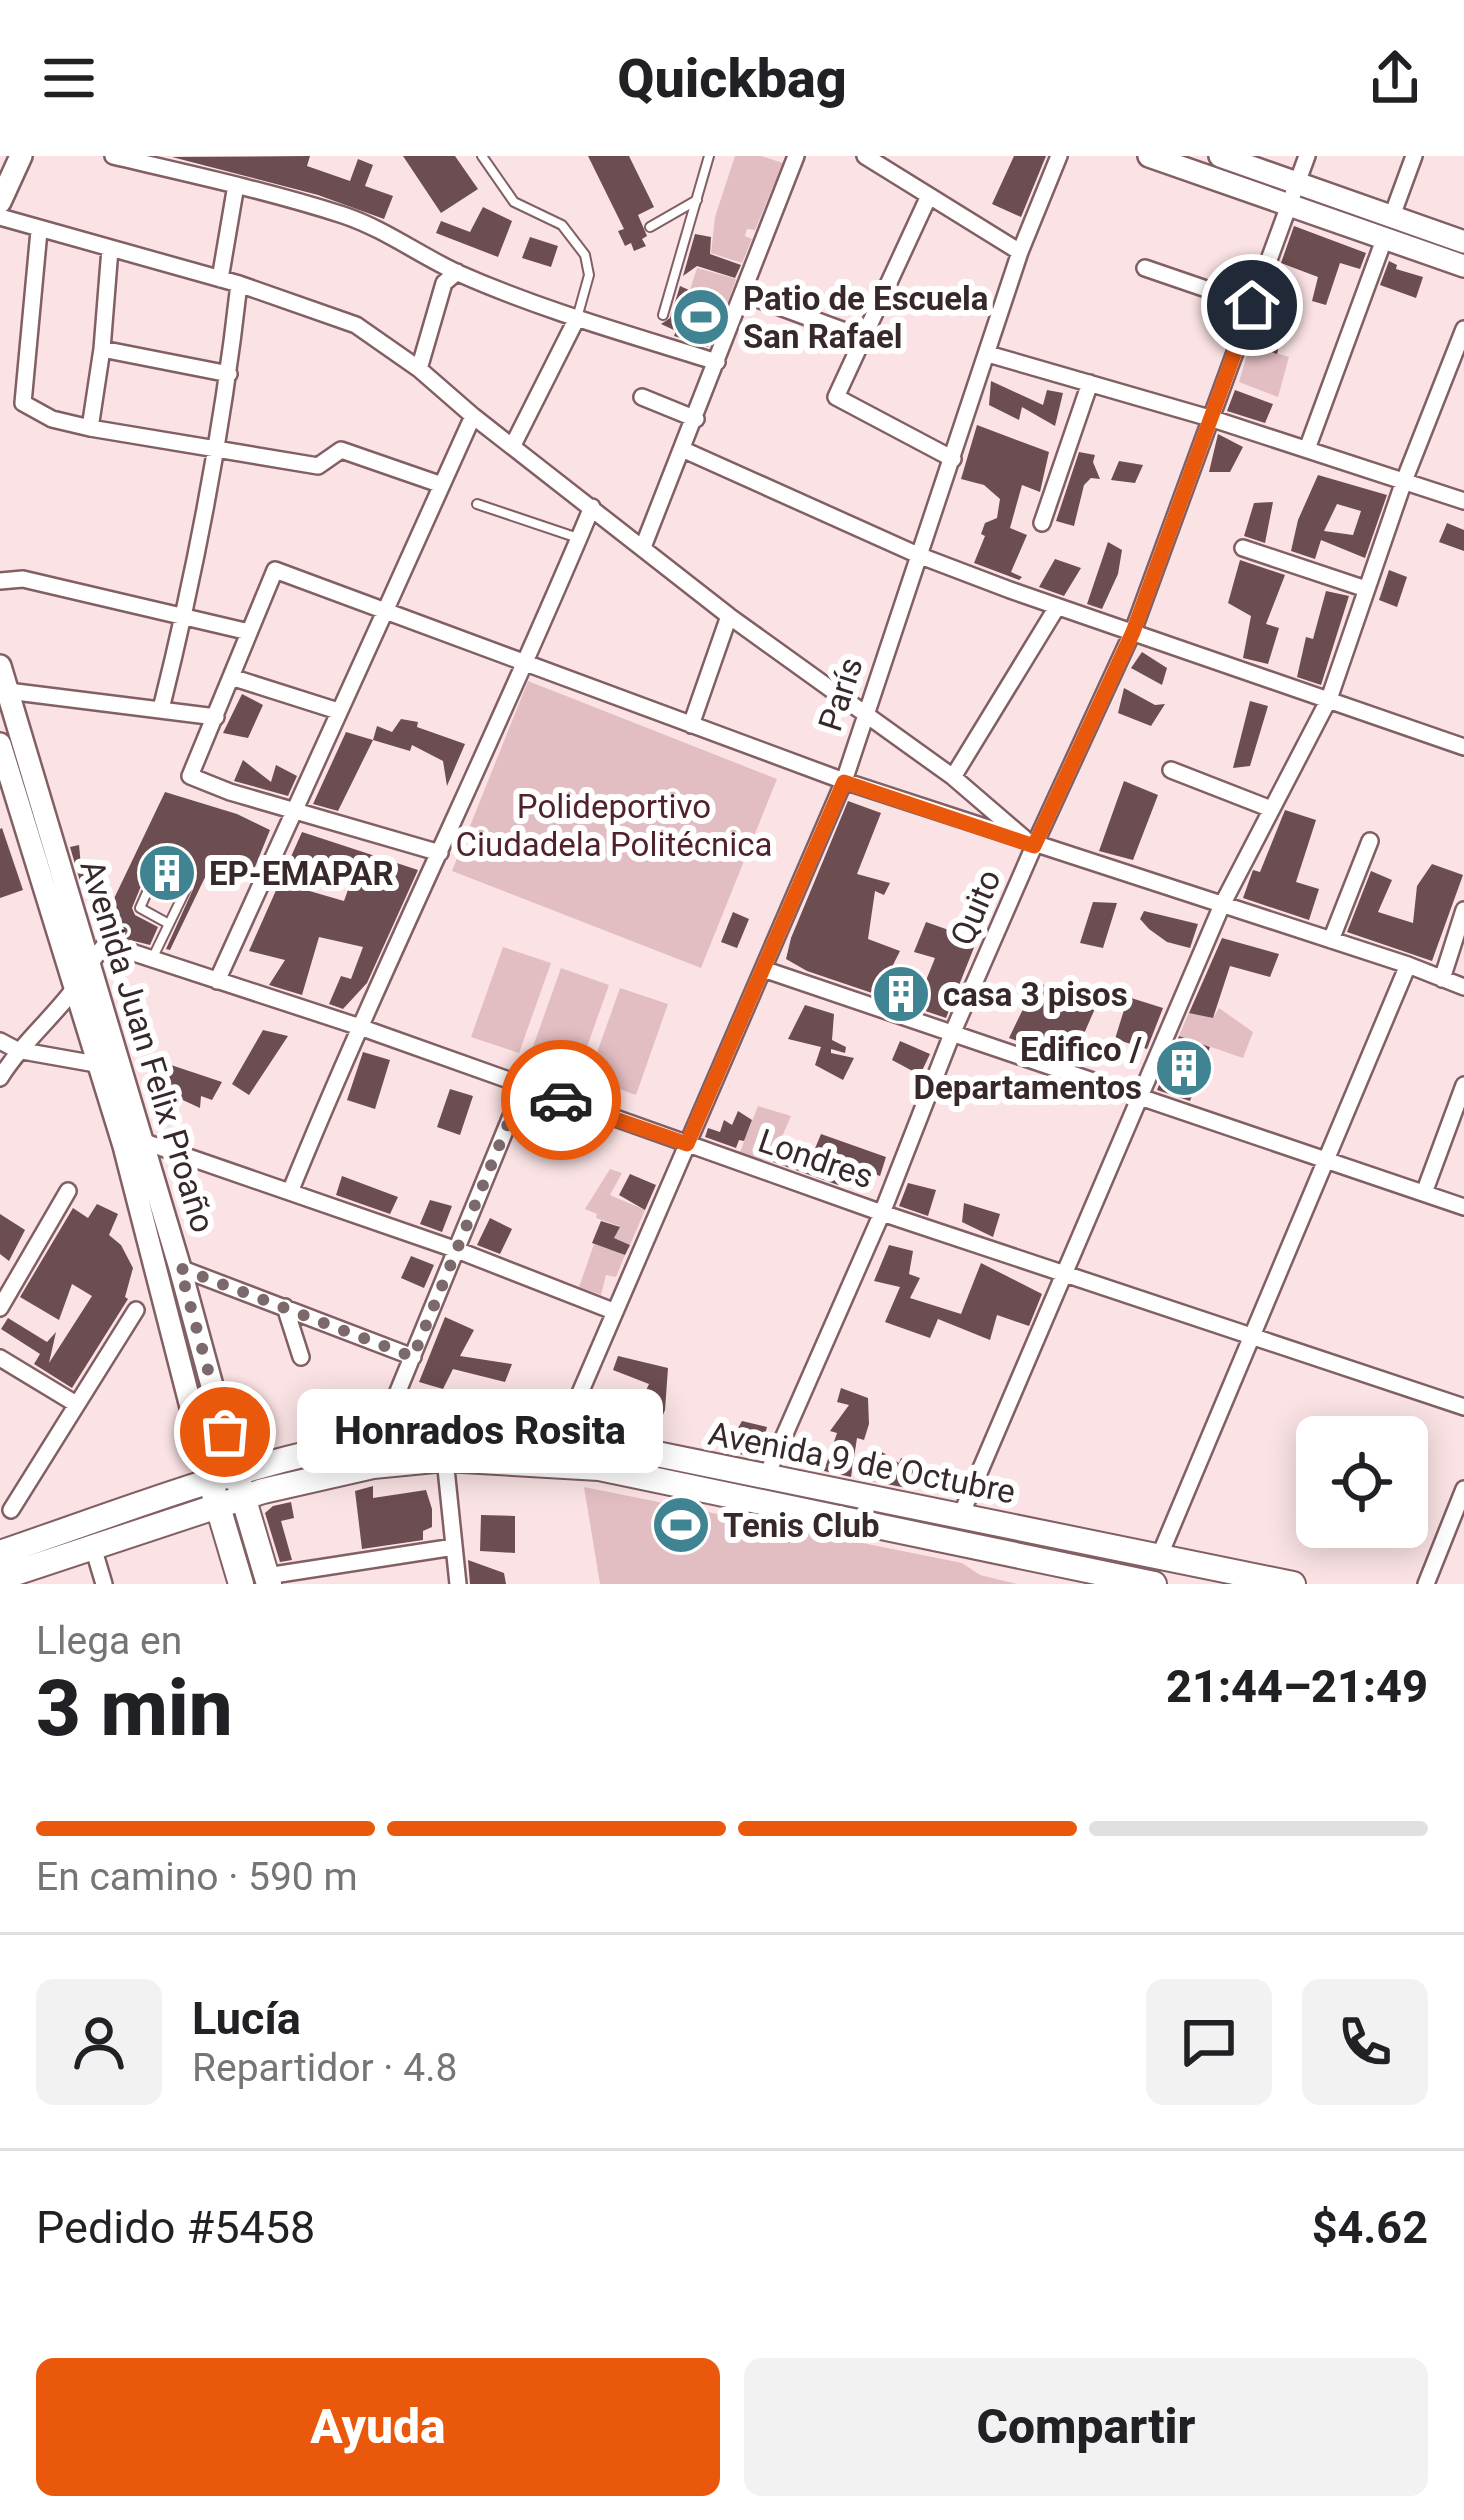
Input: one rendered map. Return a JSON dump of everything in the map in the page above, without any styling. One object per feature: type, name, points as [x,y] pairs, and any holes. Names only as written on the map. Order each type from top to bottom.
[{"type":"main road","name":"Avenida 9 de Octubre","points":[[0,1552],[214,1493],[378,1440],[445,1434],[561,1437],[1293,1584]]},
{"type":"main road","name":"Avenida 9 de Octubre","points":[[240,1485],[446,1460],[599,1468],[1154,1584]]},
{"type":"main road","name":"Avenida Juan Felix Proaño","points":[[240,1485],[268,1580]]},
{"type":"main road","name":"Avenida 9 de Octubre","points":[[0,1578],[94,1547],[214,1493]]},
{"type":"main road","name":"Avenida Juan Felix Proaño","points":[[214,1493],[241,1584]]},
{"type":"street","points":[[0,202],[21,156]]},
{"type":"street","points":[[113,156],[236,184],[347,217],[457,272],[577,318],[718,362]]},
{"type":"street","points":[[643,547],[796,156]]},
{"type":"street","points":[[865,156],[1020,252]]},
{"type":"street","name":"París","points":[[561,1437],[844,782],[1020,252],[1059,156]]},
{"type":"street","points":[[1149,156],[1294,193],[1388,226],[1464,242]]},
{"type":"street","points":[[1220,156],[1294,193]]},
{"type":"street","name":"Quito","points":[[766,1477],[882,1213],[952,1034],[1133,632],[1307,156]]},
{"type":"street","points":[[1306,449],[1414,156]]},
{"type":"street","points":[[220,279],[236,184]]},
{"type":"street","points":[[928,198],[837,399],[953,459]]},
{"type":"street","points":[[0,217],[238,284],[356,325],[419,368],[472,416],[729,616],[953,777],[1034,846]]},
{"type":"street","points":[[1388,226],[1464,266]]},
{"type":"street","points":[[39,231],[23,403],[52,419],[90,428],[318,466],[341,450],[442,485]]},
{"type":"street","points":[[90,428],[110,249]]},
{"type":"street","points":[[1145,268],[1252,305]]},
{"type":"street","points":[[419,368],[443,283],[457,272]]},
{"type":"street","points":[[161,709],[184,616],[229,374],[238,284]]},
{"type":"street","points":[[744,294],[864,338]]},
{"type":"street","points":[[513,445],[577,318]]},
{"type":"street","points":[[961,1515],[1222,905],[1329,699],[1404,481],[1464,329]]},
{"type":"street","points":[[102,349],[229,374]]},
{"type":"street","points":[[988,354],[1213,418],[1464,501]]},
{"type":"street","points":[[1042,523],[1090,383]]},
{"type":"street","points":[[642,397],[695,419]]},
{"type":"street","points":[[217,981],[338,711],[387,614],[472,416]]},
{"type":"street","points":[[684,450],[918,554],[1057,608],[1464,747]]},
{"type":"street","points":[[290,1192],[357,1026],[526,665],[592,507]]},
{"type":"street","points":[[1243,548],[1366,589]]},
{"type":"street","points":[[440,853],[293,812],[190,776],[276,569],[844,782],[1464,987]]},
{"type":"street","points":[[0,581],[22,579],[248,632]]},
{"type":"street","points":[[953,777],[1057,608]]},
{"type":"street","points":[[691,725],[729,616]]},
{"type":"street","name":"Avenida Juan Felix Proaño","points":[[0,666],[88,963],[214,1493]]},
{"type":"street","points":[[231,677],[338,711]]},
{"type":"street","points":[[8,691],[216,717]]},
{"type":"street","name":"Avenida Juan Felix Proaño","points":[[0,744],[76,987],[142,1141],[240,1485]]},
{"type":"street","points":[[1171,770],[1271,809]]},
{"type":"street","points":[[1331,940],[1370,841]]},
{"type":"street","points":[[1442,979],[1464,910]]},
{"type":"street","name":"Londres","points":[[88,963],[104,946],[153,957],[882,1213],[1464,1407]]},
{"type":"street","points":[[0,1078],[17,1050],[76,987],[88,963]]},
{"type":"street","points":[[1159,1557],[1408,965]]},
{"type":"street","points":[[763,969],[1464,1208]]},
{"type":"street","points":[[0,1041],[17,1050],[110,1067]]},
{"type":"street","points":[[378,1440],[523,1087]]},
{"type":"street","points":[[1424,1192],[1462,1094]]},
{"type":"street","points":[[142,1141],[457,1250],[613,1310]]},
{"type":"street","points":[[0,1308],[68,1191]]},
{"type":"street","points":[[180,1268],[413,1357]]},
{"type":"street","points":[[285,1307],[301,1358]]},
{"type":"street","points":[[11,1510],[136,1310]]},
{"type":"street","points":[[0,1358],[76,1404]]},
{"type":"street","points":[[446,1460],[458,1584]]},
{"type":"street","points":[[1426,1584],[1464,1490]]},
{"type":"street","points":[[94,1547],[104,1584]]},
{"type":"street","points":[[268,1580],[454,1547]]},
{"type":"lane","points":[[482,156],[514,202],[562,225],[585,256],[589,275],[577,318]]},
{"type":"lane","points":[[663,315],[709,156]]},
{"type":"lane","points":[[650,227],[698,200]]},
{"type":"lane","points":[[477,504],[579,538]]},
{"type":"lane","points":[[153,957],[187,889],[158,871],[140,908],[169,924]]},
{"type":"green space","points":[[735,156],[761,156],[783,163],[755,230],[747,229],[745,236],[752,239],[742,263],[711,253],[715,217]]},
{"type":"green space","points":[[697,268],[736,279],[716,336],[680,320]]},
{"type":"green space","points":[[1250,345],[1289,357],[1278,397],[1239,382]]},
{"type":"green space","name":"Polideportivo Ciudadela Politécnica","points":[[528,681],[777,779],[701,968],[452,871]]},
{"type":"green space","points":[[503,947],[551,963],[519,1053],[471,1037]]},
{"type":"green space","points":[[561,968],[609,985],[577,1075],[529,1058]]},
{"type":"green space","points":[[620,988],[668,1004],[636,1095],[588,1078]]},
{"type":"green space","points":[[1219,1008],[1253,1032],[1243,1058],[1179,1036],[1189,1012],[1213,1018]]},
{"type":"green space","points":[[758,1106],[791,1116],[771,1162],[740,1152]]},
{"type":"green space","points":[[610,1169],[622,1173],[610,1195],[645,1210],[630,1245],[614,1238],[619,1226],[585,1209]]},
{"type":"green space","points":[[594,1244],[625,1255],[616,1277],[606,1275],[601,1295],[579,1287]]},
{"type":"green space","name":"Tenis Club","points":[[584,1487],[962,1563],[980,1575],[1017,1584],[600,1584]]},
{"type":"building","points":[[310,156],[307,166],[350,181],[358,159],[373,165],[365,186],[393,196],[384,219],[318,195],[172,157]]},
{"type":"building","points":[[403,156],[455,156],[478,189],[441,213]]},
{"type":"building","points":[[588,156],[629,156],[654,207],[638,215],[646,246],[634,251],[631,243],[625,246],[618,231],[624,229]]},
{"type":"building","points":[[1014,156],[1046,156],[1021,217],[992,204]]},
{"type":"building","points":[[483,207],[512,221],[498,257],[436,233],[441,221],[470,232]]},
{"type":"building","points":[[1294,226],[1366,253],[1360,269],[1340,263],[1326,305],[1312,301],[1318,277],[1281,263]]},
{"type":"building","points":[[695,234],[711,237],[710,254],[741,265],[735,278],[697,266],[683,276]]},
{"type":"building","points":[[530,237],[558,246],[551,267],[522,258]]},
{"type":"building","points":[[1389,261],[1396,269],[1423,277],[1416,298],[1380,285]]},
{"type":"building","points":[[680,286],[689,290],[679,320],[713,336],[708,347],[674,336],[676,331],[661,324],[670,318]]},
{"type":"building","points":[[1258,326],[1282,335],[1277,354],[1251,345]]},
{"type":"building","points":[[991,381],[1043,405],[1047,390],[1063,393],[1055,426],[1022,407],[1019,420],[989,405]]},
{"type":"building","points":[[1235,390],[1273,404],[1265,423],[1227,411]]},
{"type":"building","points":[[977,425],[1049,452],[1040,492],[1022,485],[1010,528],[1027,535],[1011,572],[1022,577],[1019,580],[974,563],[985,523],[997,518],[1000,499],[984,485],[961,479]]},
{"type":"building","points":[[1218,434],[1243,447],[1230,472],[1209,472]]},
{"type":"building","points":[[1079,452],[1095,455],[1100,479],[1091,478],[1084,485],[1074,526],[1056,521]]},
{"type":"building","points":[[1119,461],[1143,465],[1135,483],[1111,480]]},
{"type":"building","points":[[1318,475],[1387,495],[1365,558],[1321,540],[1315,559],[1291,551],[1298,520]],"holes":[[[1337,504],[1361,511],[1353,535],[1324,531]]]},
{"type":"building","points":[[1273,502],[1265,543],[1244,536],[1254,503]]},
{"type":"building","points":[[1447,523],[1464,530],[1464,551],[1439,542]]},
{"type":"building","points":[[1108,542],[1122,550],[1118,574],[1102,609],[1087,604]]},
{"type":"building","points":[[1055,559],[1081,568],[1064,596],[1039,587]]},
{"type":"building","points":[[1240,560],[1285,575],[1266,624],[1279,628],[1268,664],[1243,658],[1251,616],[1228,603]]},
{"type":"building","points":[[1389,570],[1407,577],[1397,607],[1379,600]]},
{"type":"building","points":[[1326,591],[1349,596],[1321,685],[1297,677],[1306,637],[1313,639]]},
{"type":"building","points":[[1142,652],[1167,668],[1162,685],[1131,668]]},
{"type":"building","points":[[1124,688],[1155,705],[1165,704],[1151,726],[1118,713]]},
{"type":"building","points":[[242,694],[263,705],[248,738],[223,733]]},
{"type":"building","points":[[1250,701],[1268,706],[1250,766],[1233,768]]},
{"type":"building","points":[[401,719],[465,744],[447,786],[443,761],[412,745],[410,751],[373,740],[377,726],[392,732]]},
{"type":"building","points":[[346,732],[373,740],[338,811],[313,804]]},
{"type":"building","points":[[243,760],[271,782],[276,765],[297,776],[288,796],[234,781]]},
{"type":"building","points":[[1124,781],[1158,795],[1133,860],[1099,851]]},
{"type":"building","name":"EP-EMAPAR","points":[[165,792],[237,814],[270,830],[251,877],[209,869],[170,950],[166,949],[194,887],[159,864],[148,869],[132,908],[135,915],[158,927],[150,945],[98,932]]},
{"type":"building","points":[[848,801],[881,813],[857,874],[890,883],[884,895],[875,891],[868,939],[900,951],[889,973],[923,988],[935,958],[914,952],[926,922],[977,940],[946,1018],[807,971],[786,959]]},
{"type":"building","points":[[1285,810],[1316,820],[1296,882],[1319,889],[1309,920],[1243,898],[1253,870],[1260,872]]},
{"type":"building","points":[[0,829],[23,890],[0,898]]},
{"type":"building","points":[[302,832],[418,870],[367,983],[343,1009],[329,1004],[341,976],[351,979],[363,947],[319,937],[302,995],[269,985],[285,960],[249,951]],"holes":[[[317,861],[354,873],[344,901],[306,890]]]},
{"type":"building","points":[[79,845],[81,866],[95,862],[105,890],[85,898],[70,847]]},
{"type":"building","points":[[1432,864],[1463,875],[1432,961],[1347,932],[1371,871],[1392,880],[1378,912],[1413,923],[1417,886]]},
{"type":"building","points":[[1093,902],[1117,903],[1103,948],[1080,943]]},
{"type":"building","points":[[1144,911],[1198,924],[1190,948],[1167,942],[1149,929],[1140,919]]},
{"type":"building","points":[[733,912],[749,919],[737,948],[721,942]]},
{"type":"building","points":[[1222,938],[1279,954],[1270,977],[1230,966],[1213,1018],[1189,1013]]},
{"type":"building","points":[[1036,982],[1097,1004],[1072,1061],[1009,1038]]},
{"type":"building","points":[[1128,997],[1163,1008],[1147,1049],[1115,1039]]},
{"type":"building","points":[[805,1005],[834,1014],[832,1040],[846,1047],[845,1053],[831,1049],[831,1053],[854,1058],[843,1080],[815,1065],[821,1047],[788,1039]]},
{"type":"building","points":[[263,1030],[288,1036],[249,1095],[232,1084]]},
{"type":"building","name":"Edifico / Departamentos","points":[[1179,1036],[1210,1047],[1190,1101],[1157,1090]]},
{"type":"building","points":[[900,1041],[930,1054],[920,1075],[892,1060]]},
{"type":"building","points":[[363,1052],[390,1060],[375,1109],[347,1100]]},
{"type":"building","points":[[168,1064],[222,1082],[212,1100],[201,1096],[200,1108],[172,1095],[171,1085],[161,1081]]},
{"type":"building","points":[[450,1089],[473,1096],[460,1135],[437,1127]]},
{"type":"building","points":[[738,1111],[752,1120],[736,1148],[705,1137],[708,1128],[720,1132],[724,1120],[732,1125]]},
{"type":"building","points":[[821,1134],[886,1157],[880,1176],[848,1164],[838,1185],[773,1162],[782,1139],[814,1151]]},
{"type":"building","points":[[630,1174],[656,1185],[645,1210],[619,1195]]},
{"type":"building","points":[[342,1176],[398,1197],[390,1214],[336,1195]]},
{"type":"building","points":[[908,1183],[936,1190],[928,1216],[899,1206]]},
{"type":"building","points":[[430,1200],[452,1206],[442,1232],[420,1224]]},
{"type":"building","points":[[964,1203],[1000,1214],[993,1237],[962,1222]]},
{"type":"building","points":[[97,1204],[118,1214],[109,1235],[121,1245],[133,1268],[128,1299],[72,1388],[34,1364],[40,1354],[1,1329],[8,1318],[47,1342],[56,1332],[49,1363],[92,1296],[72,1284],[59,1320],[20,1297],[73,1208],[88,1218]]},
{"type":"building","points":[[0,1214],[25,1230],[9,1261],[0,1254]]},
{"type":"building","points":[[490,1218],[512,1229],[500,1254],[477,1245]]},
{"type":"building","points":[[601,1221],[620,1227],[614,1238],[630,1245],[625,1255],[592,1243]]},
{"type":"building","points":[[889,1245],[913,1251],[909,1274],[920,1278],[910,1298],[961,1314],[981,1263],[1042,1294],[1029,1326],[997,1315],[990,1340],[938,1319],[930,1338],[885,1322],[900,1287],[874,1281]]},
{"type":"building","points":[[411,1256],[434,1265],[424,1288],[401,1278]]},
{"type":"building","points":[[445,1317],[474,1330],[460,1356],[512,1364],[505,1382],[453,1369],[443,1389],[419,1382]]},
{"type":"building","points":[[618,1356],[668,1368],[665,1410],[654,1437],[629,1427],[649,1384],[613,1370]]},
{"type":"building","points":[[841,1388],[868,1398],[869,1424],[864,1440],[857,1438],[851,1477],[824,1471],[837,1433],[830,1431],[849,1405],[837,1402]]},
{"type":"building","points":[[742,1421],[767,1427],[759,1458],[725,1451]]},
{"type":"building","points":[[882,1452],[899,1463],[901,1458],[921,1464],[912,1489],[866,1480]]},
{"type":"building","points":[[373,1486],[373,1498],[426,1490],[432,1527],[423,1531],[423,1540],[362,1549],[355,1491]]},
{"type":"building","points":[[291,1502],[294,1518],[281,1521],[292,1560],[280,1562],[265,1513]]},
{"type":"building","points":[[481,1515],[515,1516],[515,1553],[480,1551]]},
{"type":"building","points":[[468,1560],[504,1573],[506,1584],[470,1584]]},
{"type":"way so far","points":[[225,1432],[180,1268],[413,1357],[523,1087],[561,1100]]},
{"type":"place","name":"Patio de Escuela San Rafael","points":[[701,317]]},
{"type":"place","name":"EP-EMAPAR","points":[[167,873]]},
{"type":"place","name":"casa 3 pisos","points":[[901,994]]},
{"type":"place","name":"Edifico / Departamentos","points":[[1184,1068]]},
{"type":"place","name":"Honrados Rosita","points":[[225,1432]]},
{"type":"place","name":"Tenis Club","points":[[681,1525]]},
{"type":"route","points":[[561,1100],[687,1144],[844,782],[1034,846],[1133,632],[1252,305]]}]
